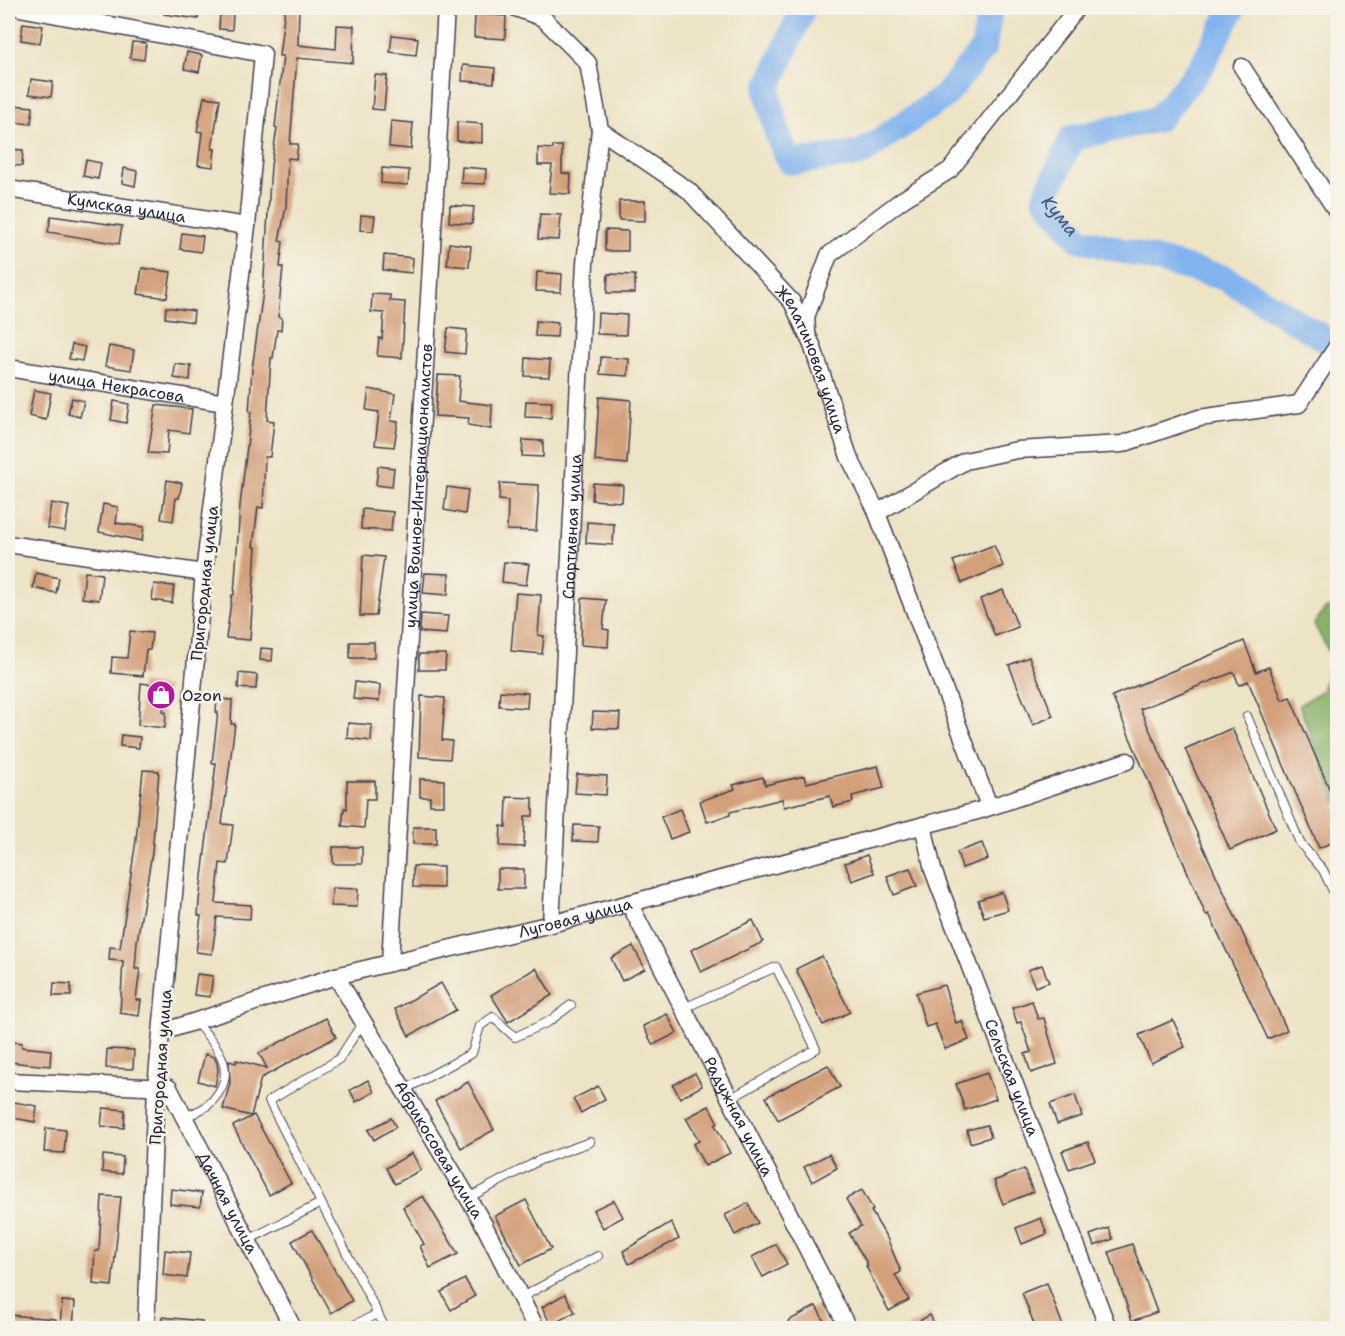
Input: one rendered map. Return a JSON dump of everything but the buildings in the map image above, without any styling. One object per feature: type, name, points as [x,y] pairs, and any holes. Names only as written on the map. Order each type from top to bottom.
[{"type":"street","name":"Пригородная улица","points":[[20,8],[263,54],[246,226],[204,573],[156,1087],[146,1329]]},
{"type":"street","name":"улица Воинов-Интернационалистов","points":[[390,963],[446,8]]},
{"type":"street","points":[[516,8],[543,18],[588,63],[600,130]]},
{"type":"street","points":[[807,334],[806,317],[829,255],[902,200],[951,170],[1077,8]]},
{"type":"street","points":[[1242,67],[1338,213]]},
{"type":"street","name":"Желатиновая улица","points":[[600,130],[688,190],[792,302],[807,334],[849,457],[877,513],[989,806]]},
{"type":"street","name":"Спортивная улица","points":[[551,924],[585,263],[600,130]]},
{"type":"street","name":"Кумская улица","points":[[8,189],[246,226]]},
{"type":"street","points":[[877,513],[965,461],[1017,450],[1122,444],[1199,418],[1299,404],[1338,345]]},
{"type":"street","name":"улица Некрасова","points":[[8,368],[225,403]]},
{"type":"street","points":[[8,544],[204,573]]},
{"type":"street","name":"Луговая улица","points":[[162,1032],[336,976],[551,924],[923,825],[989,806],[1127,760]]},
{"type":"street","name":"Сельская улица","points":[[923,825],[933,870],[1108,1329]]},
{"type":"street","name":"Радужная улица","points":[[629,903],[848,1329]]},
{"type":"street","name":"Абрикосовая улица","points":[[336,976],[468,1198],[536,1329]]},
{"type":"street","points":[[8,1082],[156,1087]]},
{"type":"street","name":"Дачная улица","points":[[156,1087],[169,1088],[293,1329]]},
{"type":"lane","points":[[1247,716],[1300,843],[1323,870],[1338,901]]},
{"type":"lane","points":[[684,1008],[776,967],[816,1049],[730,1099]]},
{"type":"lane","points":[[404,1090],[472,1053],[480,1026],[493,1017],[515,1037],[548,1022],[571,1005]]},
{"type":"lane","points":[[185,1118],[207,1106],[219,1092],[225,1077],[225,1062],[214,1041],[194,1021]]},
{"type":"lane","points":[[364,1022],[339,1059],[269,1101],[385,1329]]},
{"type":"lane","points":[[468,1198],[540,1160],[554,1158],[590,1142]]},
{"type":"lane","points":[[248,1240],[321,1203]]},
{"type":"lane","points":[[520,1298],[598,1256]]},
{"type":"lane","points":[[347,1329],[378,1314]]},
{"type":"green space","points":[[1338,606],[1337,804],[1299,705],[1322,691],[1331,656],[1314,624],[1325,609]]},
{"type":"waterway","name":"Кума","points":[[803,8],[767,90],[778,136],[790,162],[860,154],[945,96],[984,47],[990,8]]},
{"type":"waterway","name":"Кума","points":[[1233,8],[1200,69],[1158,119],[1072,138],[1045,198],[1079,239],[1225,278],[1338,347]]},
{"type":"place","name":"Ozon","points":[[161,695]]}]
